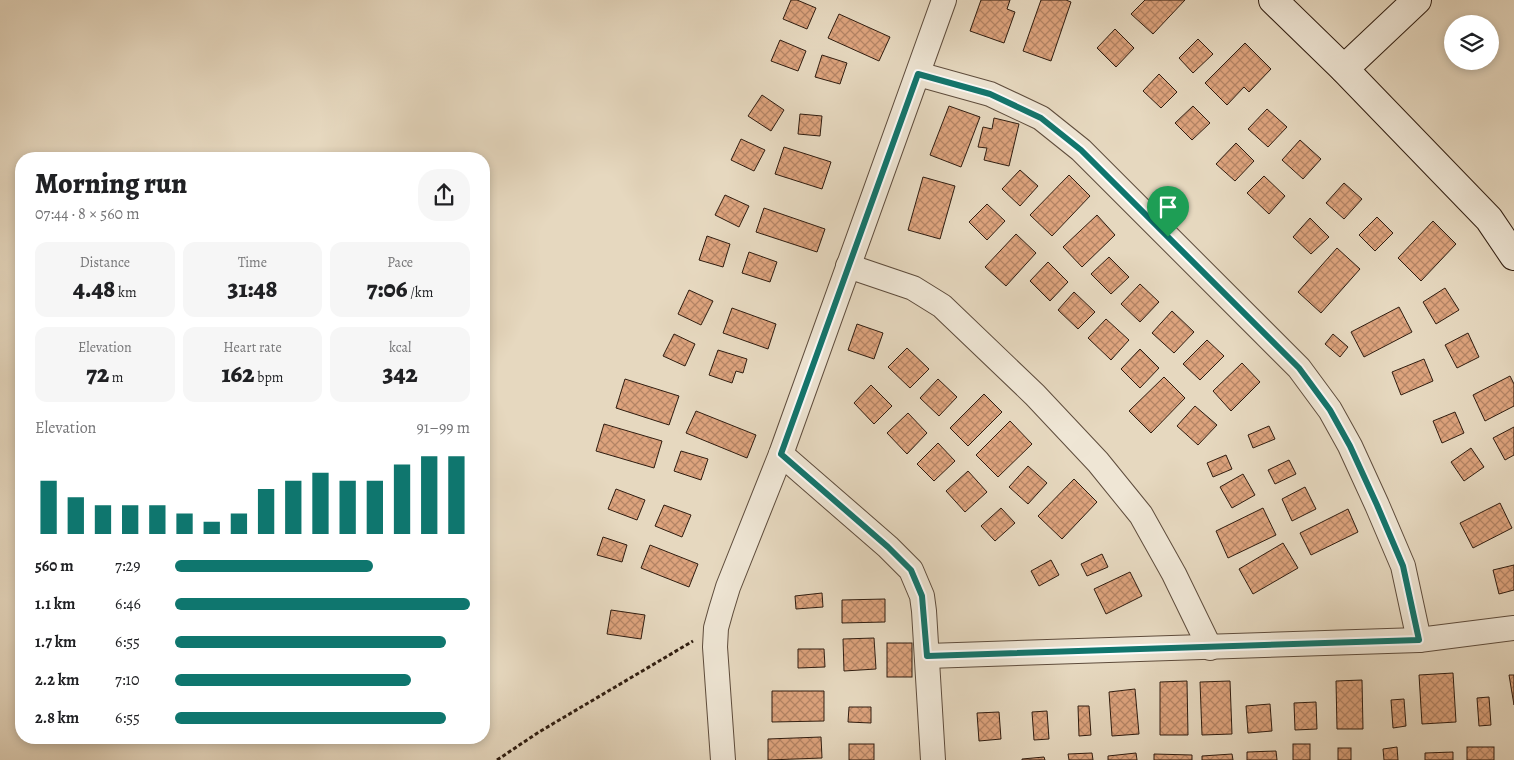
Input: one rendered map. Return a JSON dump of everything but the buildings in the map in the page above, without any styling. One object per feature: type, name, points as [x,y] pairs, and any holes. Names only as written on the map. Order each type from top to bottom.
[{"type":"street","points":[[723,760],[715,647],[716,628],[728,587],[781,454],[944,0]]},
{"type":"street","points":[[1273,0],[1344,69],[1489,219],[1514,256]]},
{"type":"street","points":[[1344,69],[1418,0]]},
{"type":"street","points":[[918,74],[990,94],[1041,118],[1081,150],[1299,368],[1330,410],[1350,446],[1377,505],[1403,566],[1419,640]]},
{"type":"street","points":[[848,266],[913,288],[942,306],[1035,395],[1098,462],[1141,515],[1174,574],[1210,648]]},
{"type":"street","points":[[781,454],[888,547],[911,570],[922,596],[932,760]]},
{"type":"street","points":[[927,656],[1419,640],[1514,628]]},
{"type":"path","points":[[497,760],[540,732],[716,628]]},
{"type":"route","points":[[918,74],[990,94],[1041,118],[1081,150],[1168,237],[1299,368],[1330,410],[1350,446],[1403,566],[1419,640],[927,656],[922,596],[911,570],[888,547],[781,454],[918,74]]}]
